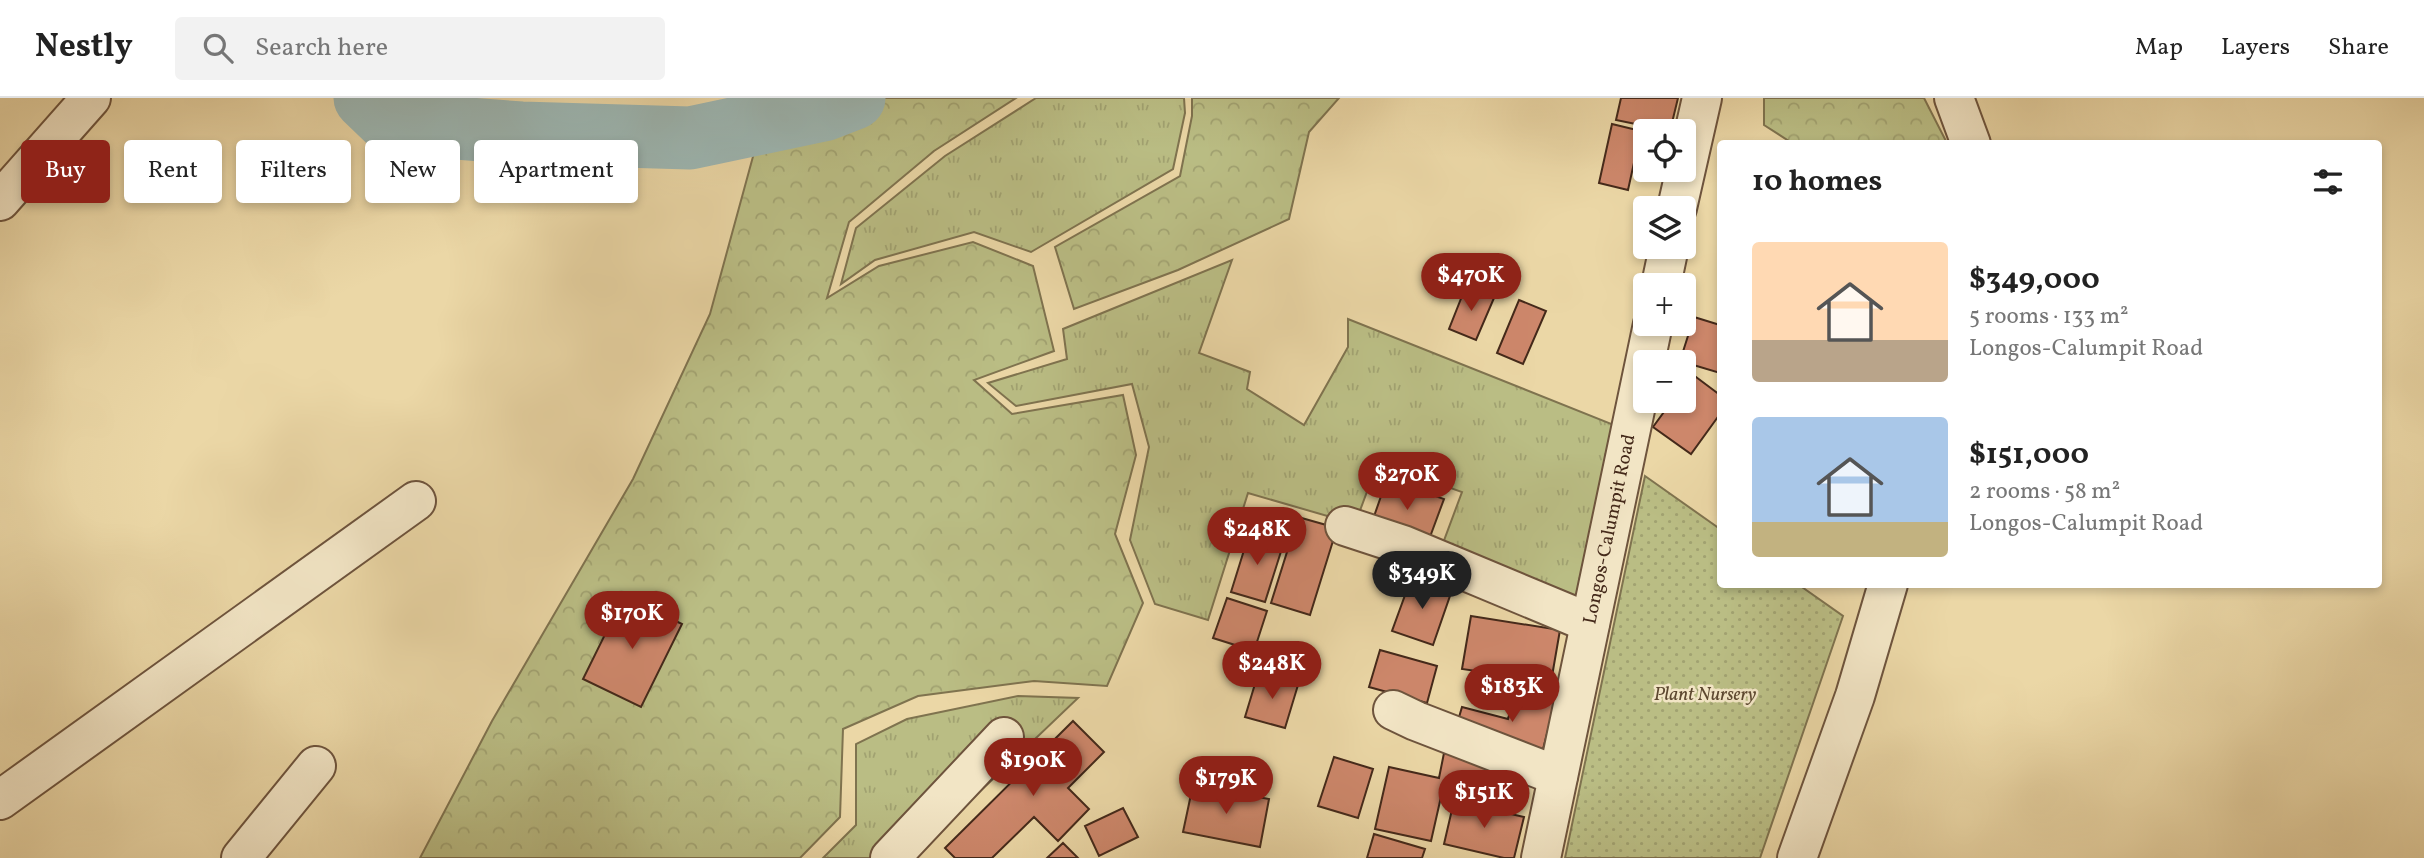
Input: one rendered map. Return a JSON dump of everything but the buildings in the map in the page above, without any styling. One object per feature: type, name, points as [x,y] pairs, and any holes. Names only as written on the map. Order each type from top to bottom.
[{"type":"street","points":[[0,201],[91,98]]},
{"type":"street","points":[[1680,196],[1702,98]]},
{"type":"street","points":[[1954,98],[1970,140]]},
{"type":"street","name":"Longos-Calumpit Road","points":[[1541,858],[1650,336]]},
{"type":"street","points":[[0,800],[415,501]]},
{"type":"street","points":[[1345,526],[1403,545],[1590,623]]},
{"type":"street","points":[[1797,858],[1854,696],[1887,588]]},
{"type":"street","points":[[1393,710],[1558,776]]},
{"type":"street","points":[[890,858],[1004,737]]},
{"type":"street","points":[[241,858],[316,766]]},
{"type":"green space","points":[[769,98],[1016,98],[934,151],[849,222],[827,298],[879,266],[973,242],[1033,266],[1054,351],[974,380],[1012,414],[1123,395],[1136,455],[1115,534],[1143,603],[1107,686],[1034,681],[918,696],[843,729],[840,817],[800,858],[420,858],[492,721],[633,479],[710,314]]},
{"type":"green space","points":[[1036,98],[1184,98],[1185,113],[1173,169],[1031,252],[974,232],[875,260],[841,284],[856,228],[945,156]]},
{"type":"green space","points":[[1192,98],[1339,98],[1309,132],[1289,219],[1178,270],[1074,309],[1055,247],[1180,176],[1192,116]]},
{"type":"green space","points":[[1764,98],[1924,98],[1945,140],[1787,140],[1764,125]]},
{"type":"green space","points":[[1232,260],[1199,353],[1250,372],[1247,389],[1304,425],[1348,347],[1348,319],[1614,425],[1576,600],[1439,554],[1462,492],[1378,462],[1355,524],[1248,493],[1208,620],[1155,604],[1130,540],[1149,447],[1132,384],[1016,406],[988,383],[1067,359],[1063,329]]},
{"type":"green space","name":"Plant Nursery","points":[[1645,476],[1717,527],[1717,588],[1803,588],[1843,616],[1760,858],[1565,858]]},
{"type":"green space","points":[[1018,696],[1078,698],[910,858],[823,858],[856,825],[856,744],[907,719]]},
{"type":"waterway","points":[[365,98],[391,123],[521,133],[690,138],[823,110],[854,98]]}]
